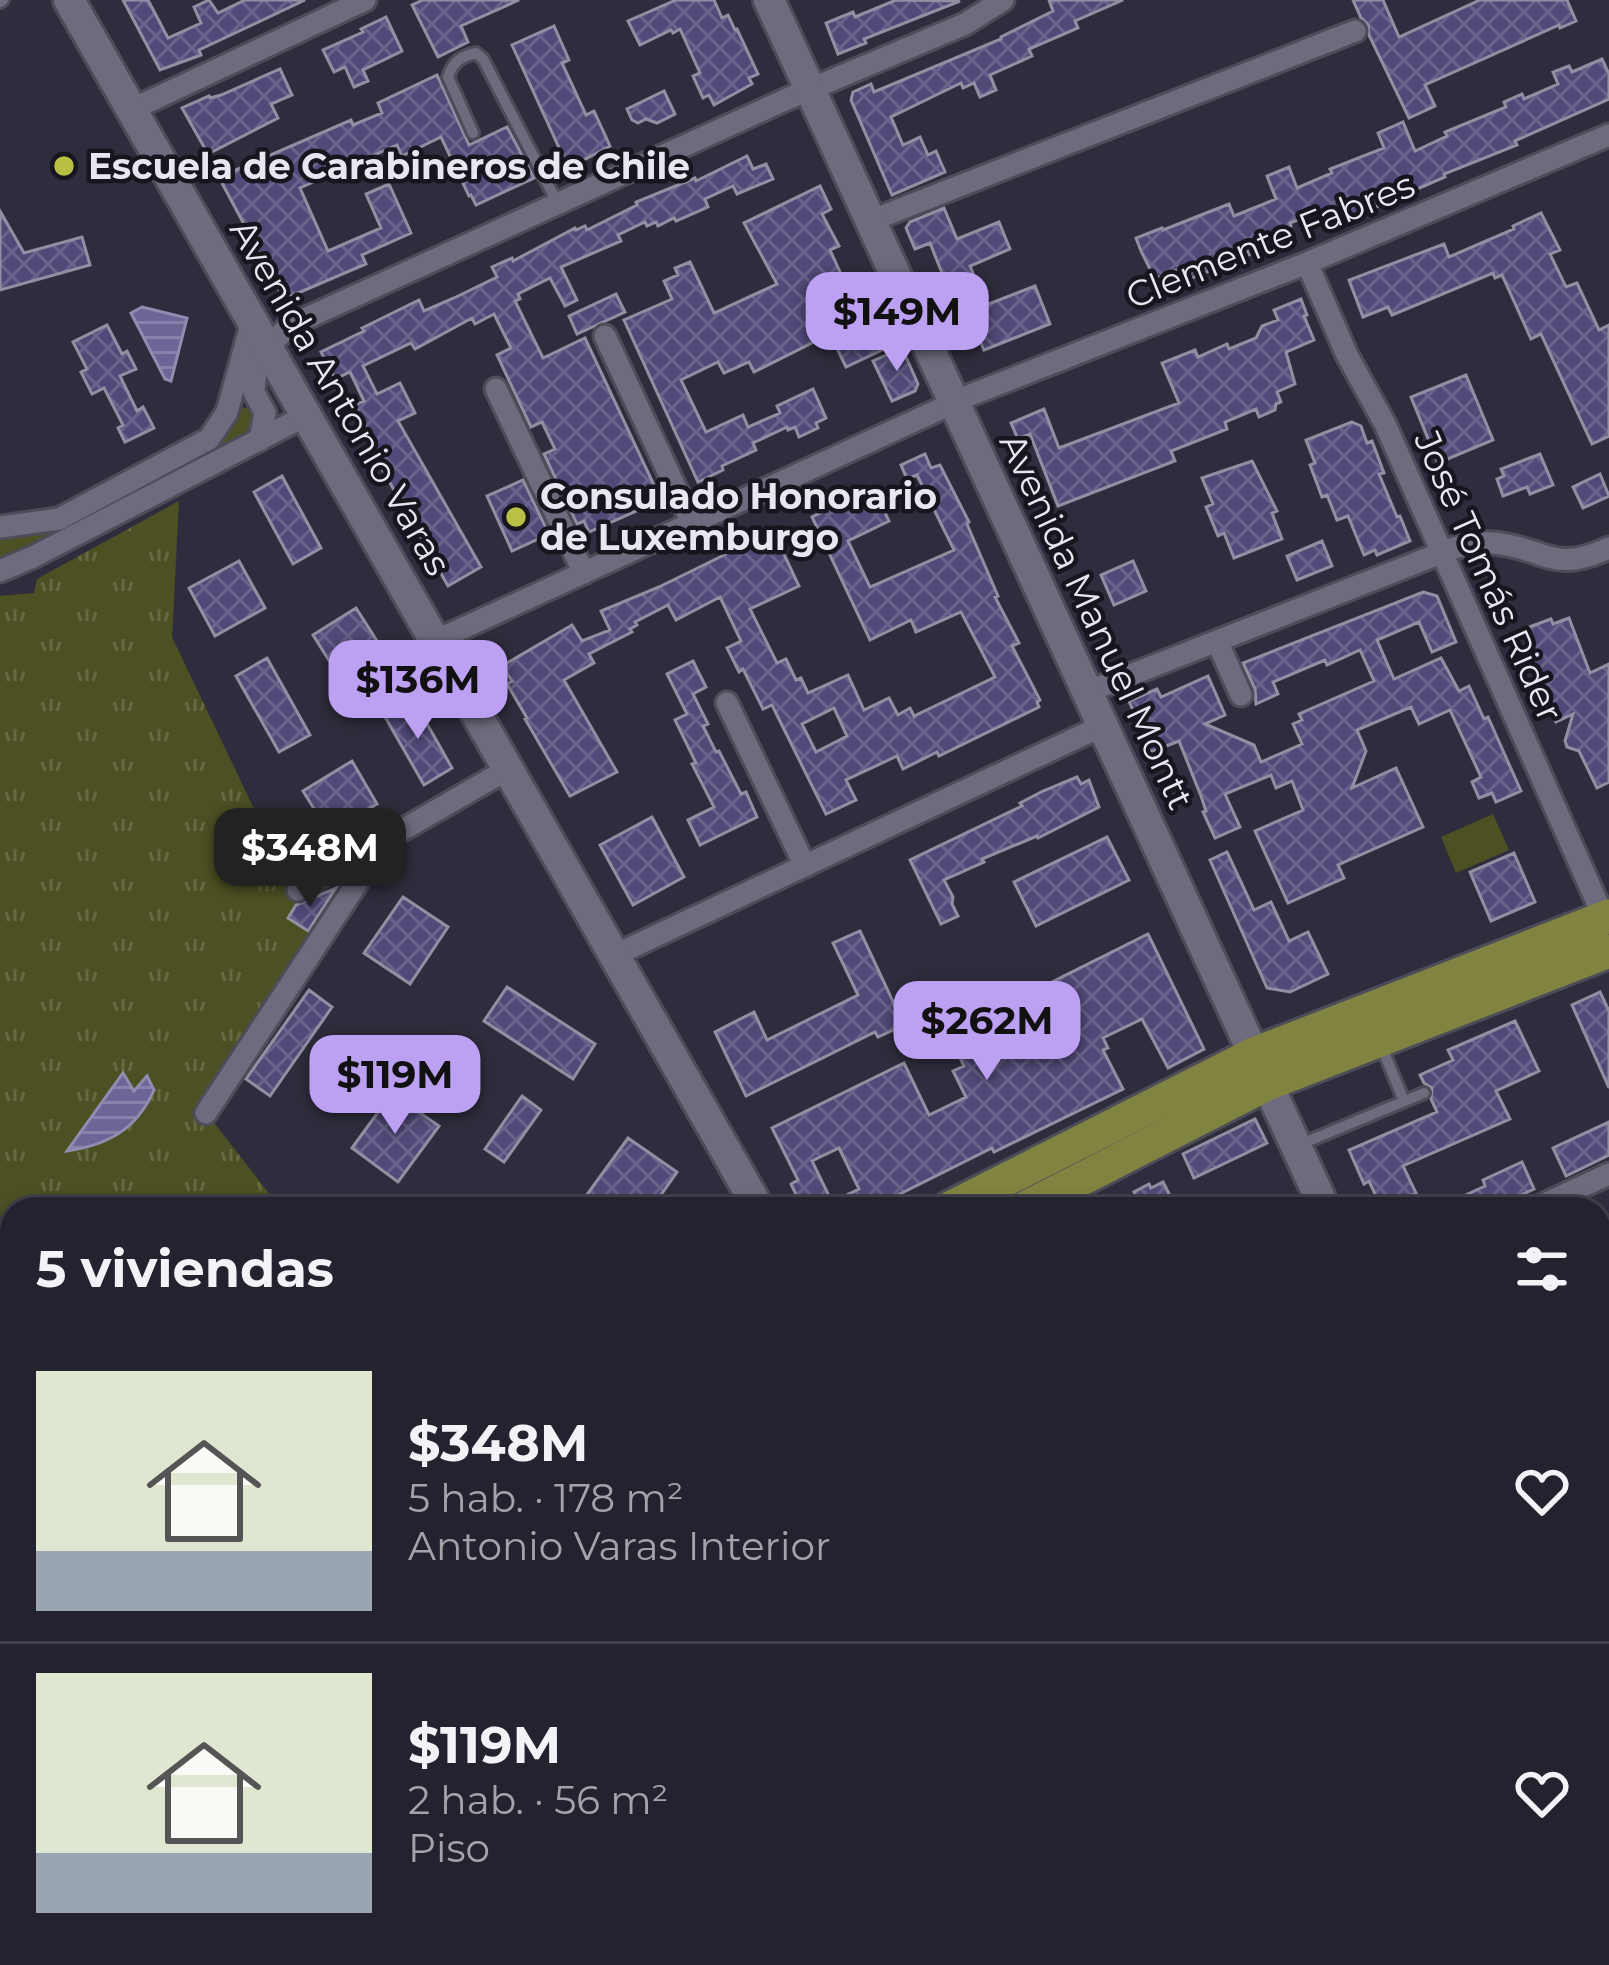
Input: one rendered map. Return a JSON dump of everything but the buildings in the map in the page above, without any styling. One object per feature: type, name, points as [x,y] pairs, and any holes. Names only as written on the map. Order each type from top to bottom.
[{"type":"main road","name":"Avenida Antonio Varas","points":[[69,0],[753,1197]]},
{"type":"main road","name":"Avenida Manuel Montt","points":[[769,0],[1319,1197]]},
{"type":"main road","points":[[1043,1197],[1260,1069],[1378,1040],[1607,928]]},
{"type":"main road","points":[[975,1197],[1260,1069],[1607,928]]},
{"type":"street","points":[[133,109],[364,0]]},
{"type":"street","points":[[0,527],[59,519],[199,446],[217,431],[244,392],[260,334],[293,324],[810,89],[965,24],[1003,0]]},
{"type":"street","points":[[870,220],[1355,31]]},
{"type":"street","name":"Clemente Fabres","points":[[435,641],[954,402],[1307,263],[1609,136]]},
{"type":"street","name":"José Tomás Rider","points":[[1307,263],[1347,355],[1376,405],[1607,928]]},
{"type":"street","points":[[605,335],[692,524]]},
{"type":"street","points":[[496,389],[584,573]]},
{"type":"street","points":[[244,392],[265,413],[260,440]]},
{"type":"street","points":[[0,571],[307,415]]},
{"type":"street","points":[[1087,692],[1467,545],[1492,543],[1571,560],[1609,548]]},
{"type":"street","points":[[1217,641],[1241,695]]},
{"type":"street","points":[[727,704],[806,866]]},
{"type":"street","points":[[613,956],[1102,726]]},
{"type":"street","points":[[298,890],[508,770]]},
{"type":"street","points":[[206,1113],[384,842]]},
{"type":"street","points":[[1560,1197],[1609,1174]]},
{"type":"lane","points":[[473,133],[448,76],[452,65],[476,52],[558,204]]},
{"type":"lane","points":[[1378,1040],[1404,1101]]},
{"type":"lane","points":[[1296,1146],[1424,1093]]},
{"type":"green space","points":[[241,407],[252,409],[260,421],[257,436],[0,563],[0,535],[57,530],[213,447]]},
{"type":"green space","points":[[179,501],[172,637],[286,876],[306,899],[353,881],[202,1107],[272,1197],[0,1197],[0,596],[34,593],[37,579]]},
{"type":"green space","points":[[1493,814],[1509,850],[1456,873],[1441,837]]},
{"type":"shaded area","points":[[142,307],[187,318],[171,381],[165,379],[131,313]]},
{"type":"shaded area","points":[[123,1073],[134,1091],[147,1076],[154,1090],[147,1104],[120,1133],[67,1151]]},
{"type":"place","name":"Escuela de Carabineros de Chile","points":[[64,166]]},
{"type":"place","name":"Consulado Honorario de Luxemburgo","points":[[516,517]]}]
